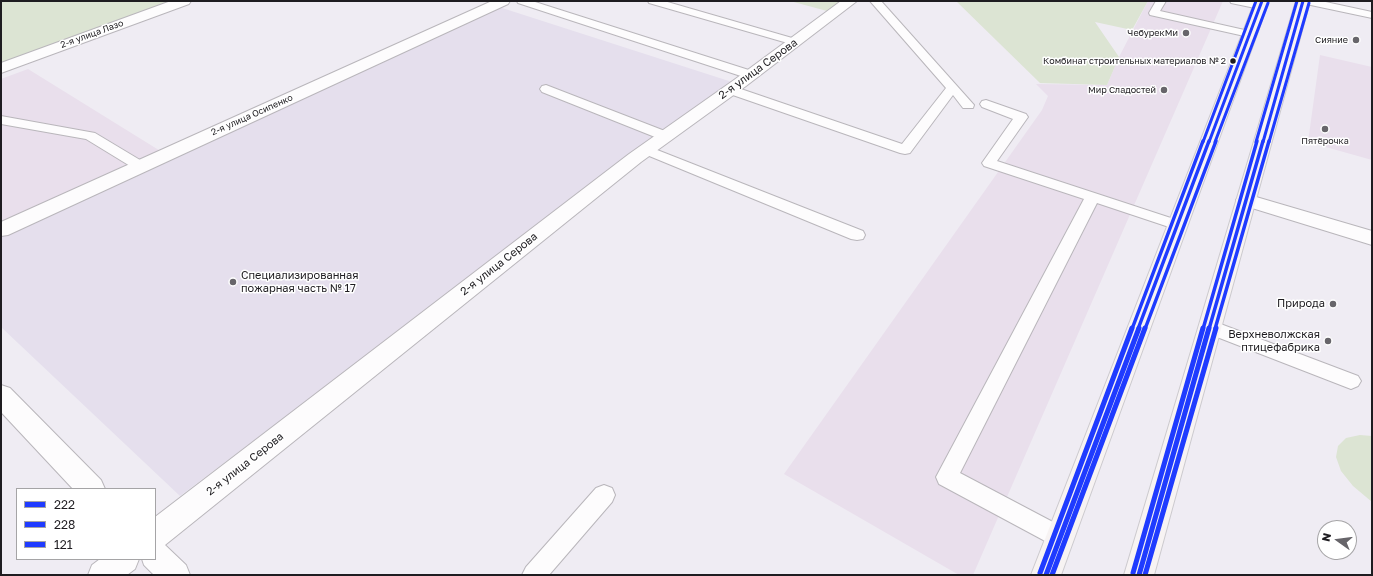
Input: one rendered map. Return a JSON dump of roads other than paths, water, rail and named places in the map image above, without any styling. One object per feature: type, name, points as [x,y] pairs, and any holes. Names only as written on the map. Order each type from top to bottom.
[{"type":"main road","points":[[1140,575],[1303,1]]},
{"type":"main road","points":[[1046,575],[1261,4]]},
{"type":"street","name":"2-я улица Лазо","points":[[1,68],[184,1]]},
{"type":"street","name":"2-я улица Осипенко","points":[[1,230],[503,1]]},
{"type":"street","name":"2-я улица Серова","points":[[156,534],[417,328],[656,143],[731,90],[850,1]]},
{"type":"street","points":[[1246,200],[1372,238]]},
{"type":"street","points":[[1,395],[90,488]]},
{"type":"street","points":[[156,556],[175,575]]},
{"type":"street","points":[[103,575],[123,560]]},
{"type":"lane","points":[[522,1],[751,75]]},
{"type":"lane","points":[[653,1],[795,42]]},
{"type":"lane","points":[[875,1],[968,105]]},
{"type":"lane","points":[[1161,1],[1154,13],[1249,34]]},
{"type":"lane","points":[[1235,1],[1261,4]]},
{"type":"lane","points":[[1306,1],[1372,15]]},
{"type":"lane","points":[[731,90],[905,150],[952,88]]},
{"type":"lane","points":[[546,89],[656,143],[857,235]]},
{"type":"lane","points":[[986,104],[1021,117],[989,163],[1178,225]]},
{"type":"lane","points":[[1,120],[90,136],[140,166]]},
{"type":"lane","points":[[1060,538],[947,477],[1093,197]]},
{"type":"lane","points":[[1210,327],[1351,381]]},
{"type":"lane","points":[[534,575],[604,495]]},
{"type":"place","name":"ЧебурекМи","points":[[1186,33]]},
{"type":"place","name":"Сияние","points":[[1356,40]]},
{"type":"place","name":"Комбинат строительных материалов № 2","points":[[1233,61]]},
{"type":"place","name":"Мир Сладостей","points":[[1164,90]]},
{"type":"place","name":"Пятёрочка","points":[[1325,129]]},
{"type":"place","name":"Специализированная пожарная часть № 17","points":[[233,282]]},
{"type":"place","name":"Природа","points":[[1333,304]]},
{"type":"place","name":"Верхневолжская птицефабрика","points":[[1328,341]]}]
